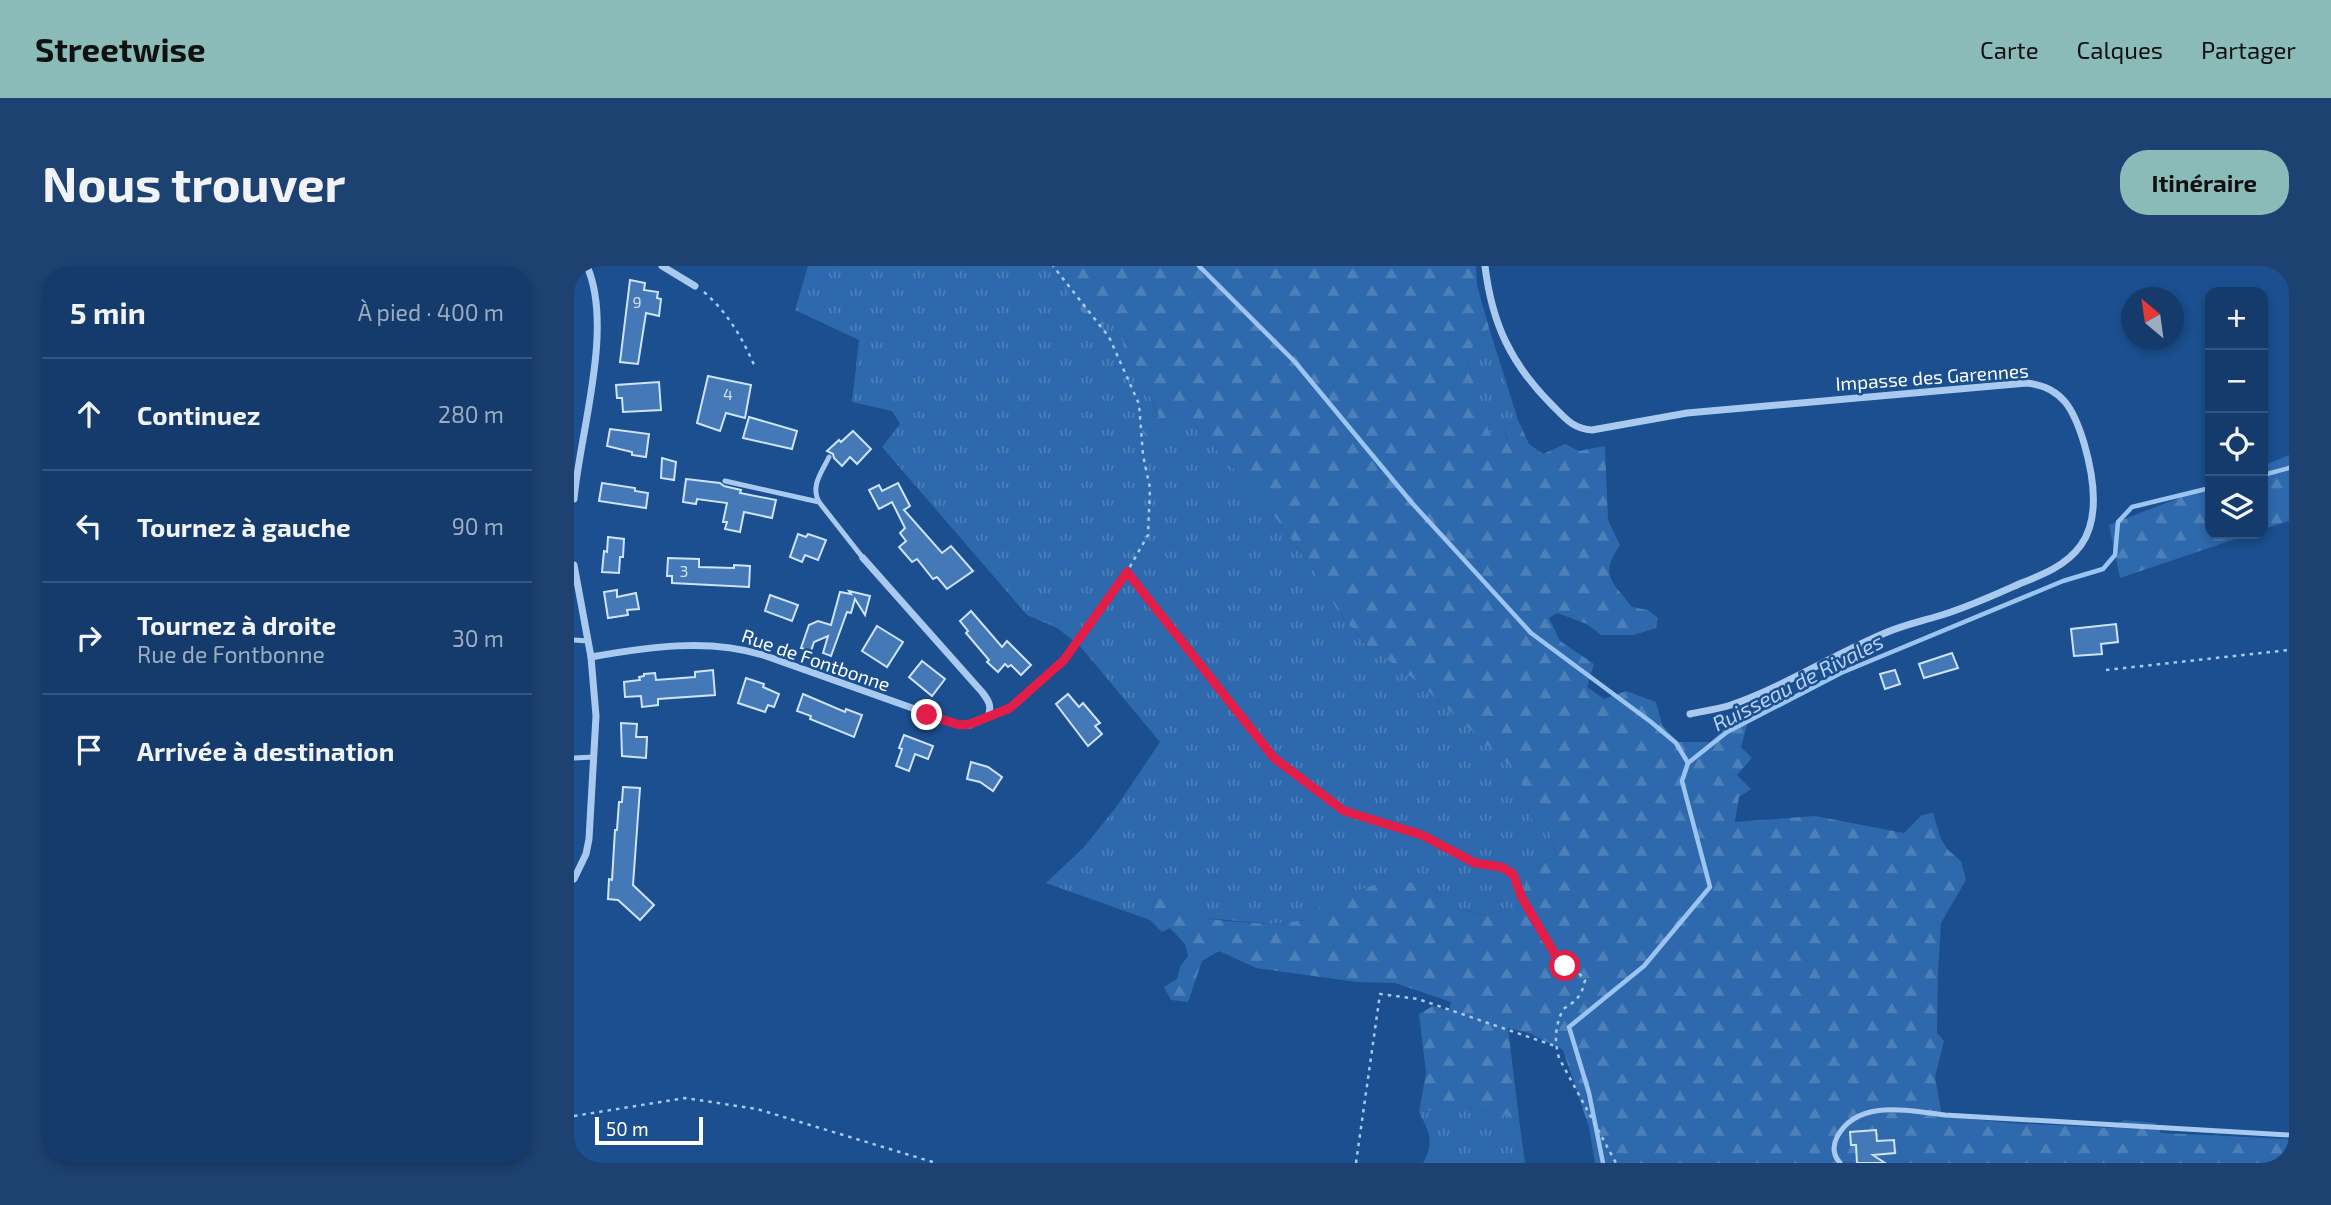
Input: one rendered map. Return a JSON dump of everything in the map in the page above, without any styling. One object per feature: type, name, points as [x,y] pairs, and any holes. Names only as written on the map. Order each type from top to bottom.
[{"type":"street","points":[[574,499],[596,351],[598,318],[596,295],[587,266]]},
{"type":"street","points":[[662,266],[695,286]]},
{"type":"street","name":"Impasse des Garennes","points":[[1485,266],[1494,312],[1509,353],[1536,389],[1574,427],[1583,430],[1687,413],[2027,383],[2041,385],[2060,396],[2076,421],[2087,454],[2094,501],[2092,517],[2082,544],[2058,567],[1969,606],[1884,633],[1767,691],[1741,701],[1690,714]]},
{"type":"street","points":[[863,558],[982,692],[989,701],[991,710],[988,717]]},
{"type":"street","points":[[574,565],[591,657],[596,716],[589,839],[586,854],[574,879]]},
{"type":"street","name":"Rue de Fontbonne","points":[[591,657],[686,646],[731,646],[960,725],[988,717]]},
{"type":"lane","points":[[830,457],[814,488],[814,495],[863,558]]},
{"type":"lane","points":[[725,481],[819,502]]},
{"type":"lane","points":[[574,640],[587,641]]},
{"type":"lane","points":[[574,758],[594,757]]},
{"type":"lane","points":[[1840,1163],[1834,1152],[1834,1144],[1846,1125],[1874,1111],[1889,1109],[1945,1115],[2289,1135]]},
{"type":"path","points":[[988,717],[1010,708],[1064,660],[1127,572],[1148,535],[1150,488],[1143,455],[1139,404],[1109,337],[1054,266]]},
{"type":"path","points":[[695,286],[716,302],[731,321],[746,345],[754,365]]},
{"type":"path","points":[[1127,572],[1274,758],[1344,811],[1422,835],[1475,863],[1501,867],[1513,874],[1522,898],[1556,956],[1585,980],[1583,993],[1563,1009],[1555,1033],[1556,1046],[1559,1058],[1616,1163]]},
{"type":"path","points":[[2106,670],[2289,650]]},
{"type":"path","points":[[1356,1163],[1380,994],[1418,999],[1556,1046]]},
{"type":"path","points":[[574,1116],[684,1098],[757,1109],[936,1163]]},
{"type":"green space","points":[[808,266],[1051,266],[1073,301],[1095,327],[1113,321],[1159,418],[1171,422],[1185,414],[1263,501],[1322,581],[1336,608],[1363,642],[1419,683],[1520,774],[1530,818],[1548,827],[1556,855],[1526,875],[1522,904],[1487,915],[1457,909],[1425,883],[1315,919],[1270,924],[1204,918],[1181,900],[1155,897],[1150,920],[1046,883],[1084,847],[1117,806],[1160,742],[1079,645],[1057,628],[1027,615],[882,447],[900,424],[892,411],[852,402],[859,340],[795,310]]},
{"type":"green space","points":[[1051,266],[1476,266],[1477,285],[1489,328],[1465,356],[1491,438],[1508,440],[1503,426],[1518,420],[1529,444],[1543,454],[1565,444],[1579,451],[1605,446],[1608,520],[1620,545],[1610,564],[1611,578],[1632,607],[1648,610],[1658,618],[1656,628],[1634,635],[1601,635],[1587,624],[1557,613],[1549,618],[1560,641],[1594,664],[1587,687],[1604,699],[1626,691],[1656,702],[1662,725],[1678,742],[1710,742],[1737,717],[1747,725],[1741,747],[1752,758],[1737,775],[1751,789],[1739,797],[1735,822],[1815,816],[1904,833],[1922,815],[1933,813],[1941,839],[1948,850],[1961,861],[1966,880],[1941,923],[1937,1033],[1944,1041],[1935,1077],[1942,1116],[2011,1123],[2113,1128],[2124,1120],[2155,1123],[2161,1133],[2288,1139],[2289,1163],[1595,1163],[1589,1127],[1563,1050],[1529,1033],[1508,1028],[1519,1119],[1465,1106],[1419,1112],[1426,1073],[1419,1014],[1433,1006],[1449,1011],[1451,1002],[1395,983],[1357,982],[1256,968],[1219,951],[1202,961],[1188,1002],[1171,1000],[1164,987],[1177,979],[1180,967],[1188,956],[1185,944],[1170,928],[1162,932],[1150,920],[1155,897],[1181,900],[1204,918],[1270,924],[1315,919],[1321,901],[1384,882],[1425,883],[1457,909],[1487,915],[1522,904],[1526,875],[1556,855],[1548,827],[1530,818],[1519,774],[1419,683],[1363,642],[1336,608],[1322,581],[1263,501],[1185,414],[1171,423],[1164,442],[1152,442],[1142,432],[1146,423],[1159,417],[1113,322],[1095,327],[1073,301]]},
{"type":"green space","points":[[1489,328],[1518,420],[1503,426],[1508,441],[1491,438],[1465,356]]},
{"type":"green space","points":[[2289,455],[2289,521],[2268,527],[2268,476],[2268,464]]},
{"type":"green space","points":[[2205,488],[2205,539],[2235,539],[2120,578],[2109,525]]},
{"type":"green space","points":[[1465,1106],[1519,1119],[1525,1163],[1423,1163],[1430,1143],[1426,1125],[1419,1112]]},
{"type":"building","points":[[630,280],[645,283],[644,290],[658,292],[657,298],[661,299],[659,316],[646,313],[638,364],[620,362]]},
{"type":"building","points":[[708,376],[751,385],[745,418],[726,413],[720,431],[697,423]]},
{"type":"building","points":[[659,382],[661,410],[623,412],[622,398],[617,398],[616,385]]},
{"type":"building","points":[[749,417],[797,431],[792,449],[743,438]]},
{"type":"building","points":[[610,429],[649,434],[646,457],[607,446]]},
{"type":"building","points":[[853,431],[871,449],[857,464],[850,457],[842,466],[833,454],[827,451]]},
{"type":"building","points":[[662,458],[676,462],[674,480],[661,478]]},
{"type":"building","points":[[686,479],[720,483],[741,490],[740,493],[776,500],[772,518],[744,512],[740,532],[725,529],[727,522],[723,522],[727,503],[697,499],[696,504],[683,502]]},
{"type":"building","points":[[602,483],[635,488],[635,491],[648,493],[646,508],[599,501]]},
{"type":"building","points":[[898,483],[910,506],[904,510],[942,553],[951,546],[973,571],[947,589],[937,577],[933,579],[917,559],[912,562],[899,547],[906,541],[900,533],[905,528],[892,502],[879,509],[869,490],[879,485],[882,491]]},
{"type":"building","points":[[798,534],[826,540],[818,560],[805,555],[802,562],[790,557]]},
{"type":"building","points":[[608,537],[624,539],[619,573],[602,572]]},
{"type":"building","points":[[668,558],[699,559],[699,567],[750,566],[749,587],[672,583],[672,576],[667,576]]},
{"type":"building","points":[[617,590],[617,597],[636,593],[639,609],[627,610],[628,615],[608,618],[604,592]]},
{"type":"building","points":[[849,591],[870,596],[865,615],[855,599],[851,613],[847,612],[831,656],[823,653],[828,636],[814,642],[811,651],[801,648],[809,625],[818,621],[831,625],[840,592],[851,594]]},
{"type":"building","points":[[770,595],[798,605],[792,621],[765,611]]},
{"type":"building","points":[[971,611],[1002,647],[1007,641],[1031,665],[1021,675],[1011,665],[1008,667],[1005,664],[998,672],[987,662],[989,660],[966,633],[968,631],[960,621]]},
{"type":"building","points":[[2116,624],[2118,642],[2101,644],[2102,654],[2074,656],[2071,629]]},
{"type":"building","points":[[877,626],[903,642],[887,667],[862,651]]},
{"type":"building","points":[[1952,653],[1958,668],[1924,678],[1919,664]]},
{"type":"building","points":[[922,661],[945,679],[932,696],[909,677]]},
{"type":"building","points":[[713,670],[715,695],[658,699],[658,705],[642,707],[641,696],[625,697],[624,682],[640,680],[639,677],[644,674],[655,673],[656,680],[695,677],[695,672]]},
{"type":"building","points":[[1895,670],[1900,684],[1885,689],[1880,674]]},
{"type":"building","points":[[746,678],[764,684],[763,687],[779,694],[774,707],[768,705],[765,712],[738,703]]},
{"type":"building","points":[[803,694],[845,712],[846,709],[862,715],[854,737],[797,711]]},
{"type":"building","points":[[1068,694],[1079,707],[1083,703],[1100,723],[1095,726],[1102,734],[1088,746],[1056,704]]},
{"type":"building","points":[[621,723],[637,724],[636,737],[647,737],[646,758],[622,756]]},
{"type":"building","points":[[904,735],[933,746],[928,759],[915,754],[909,771],[896,766]]},
{"type":"building","points":[[971,762],[988,767],[1002,777],[993,791],[980,782],[967,779]]},
{"type":"building","points":[[623,787],[640,788],[633,885],[654,905],[640,920],[618,900],[608,899],[615,830]]},
{"type":"building","points":[[1876,1130],[1877,1141],[1894,1140],[1895,1153],[1873,1155],[1885,1163],[1857,1163],[1856,1145],[1851,1145],[1850,1132]]},
{"type":"waterway","points":[[1199,266],[1295,362],[1412,503],[1531,633],[1651,722],[1676,743],[1688,763]]},
{"type":"waterway","name":"Ruisseau de Rivales","points":[[2268,474],[2289,468]]},
{"type":"waterway","name":"Ruisseau de Rivales","points":[[1603,1163],[1589,1093],[1569,1027],[1644,966],[1710,887],[1682,781],[1688,763],[1727,732],[1841,673],[2063,581],[2103,569],[2115,555],[2118,522],[2132,507],[2205,489]]},
{"type":"route","points":[[927,715],[960,725],[980,721],[1010,708],[1064,660],[1127,572],[1274,758],[1344,811],[1422,835],[1475,863],[1501,867],[1513,874],[1522,898],[1556,956],[1565,966]]}]
